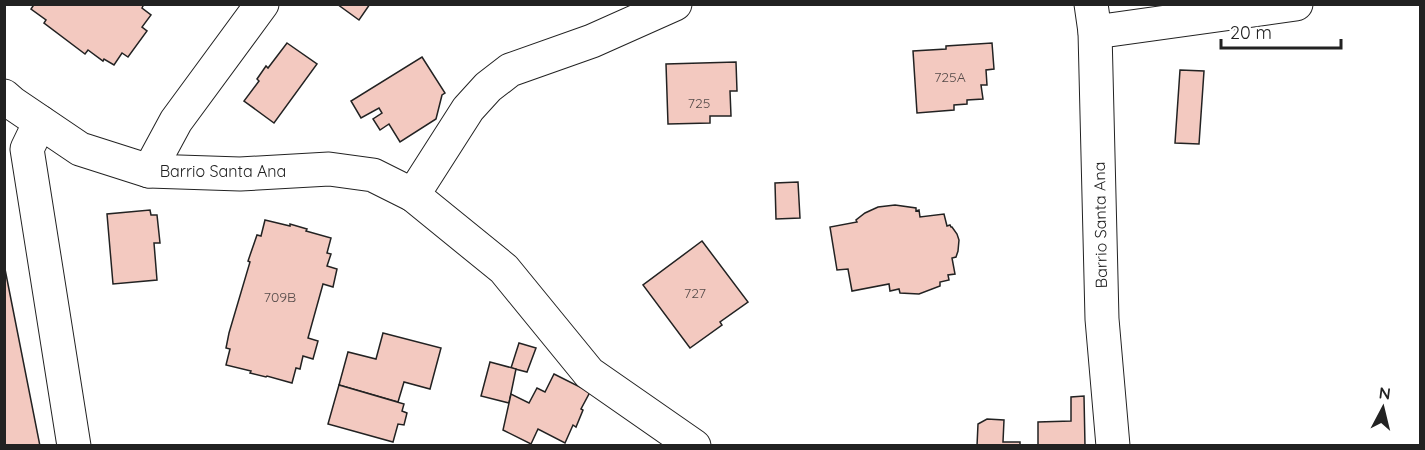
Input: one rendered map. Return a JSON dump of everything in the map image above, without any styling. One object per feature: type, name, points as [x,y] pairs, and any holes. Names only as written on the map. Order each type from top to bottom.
[{"type":"street","points":[[149,171],[176,121],[262,4]]},
{"type":"street","points":[[413,195],[468,109],[488,87],[510,70],[592,41],[675,4]]},
{"type":"street","points":[[1093,18],[1296,4]]},
{"type":"street","name":"Barrio Santa Ana","points":[[1093,18],[1102,319],[1113,446]]},
{"type":"street","name":"Barrio Santa Ana","points":[[4,96],[80,149],[149,171],[240,174],[330,169],[372,175],[413,195],[504,269],[589,373],[694,446]]},
{"type":"street","points":[[40,122],[27,149],[74,446]]},
{"type":"building","points":[[31,4],[141,4],[142,8],[151,15],[142,27],[147,31],[128,57],[122,53],[114,65],[104,59],[103,61],[88,50],[85,54],[44,23],[46,20],[31,9],[33,6]]},
{"type":"building","points":[[337,4],[370,4],[359,20]]},
{"type":"building","points":[[287,43],[317,64],[274,123],[244,101],[259,81],[257,79],[266,66],[268,68]]},
{"type":"building","points":[[992,43],[994,69],[986,70],[987,85],[981,85],[983,99],[967,100],[967,104],[954,105],[954,110],[917,113],[913,51]]},
{"type":"building","points":[[422,57],[445,93],[442,95],[436,119],[400,142],[389,124],[380,130],[373,119],[382,113],[379,108],[361,118],[351,101]]},
{"type":"building","points":[[736,62],[737,91],[730,91],[731,116],[710,116],[710,123],[668,124],[666,64]]},
{"type":"building","points":[[1180,70],[1204,71],[1199,144],[1175,143]]},
{"type":"building","points":[[798,182],[800,218],[776,219],[775,183]]},
{"type":"building","points":[[895,205],[916,208],[916,211],[919,210],[920,217],[944,214],[947,226],[952,227],[959,240],[956,257],[952,258],[955,274],[948,275],[949,280],[940,282],[940,286],[919,294],[900,293],[899,289],[890,291],[889,284],[852,291],[848,269],[837,270],[830,227],[857,222],[856,220],[865,213],[878,207]]},
{"type":"building","points":[[150,210],[151,215],[157,215],[160,243],[154,243],[157,280],[113,284],[107,214]]},
{"type":"building","points":[[265,220],[290,226],[290,224],[331,238],[327,253],[331,254],[327,266],[337,269],[333,287],[323,284],[308,338],[318,341],[313,359],[303,356],[300,369],[296,368],[292,383],[226,365],[230,349],[226,348],[229,333],[250,262],[248,261],[257,235],[261,236]]},
{"type":"building","points":[[702,241],[748,302],[720,322],[722,325],[690,348],[643,285]]},
{"type":"building","points":[[4,264],[40,446],[4,446]]},
{"type":"building","points":[[383,333],[441,348],[430,389],[404,382],[398,402],[339,385],[348,352],[376,359]]},
{"type":"building","points":[[519,343],[536,348],[527,372],[511,368]]},
{"type":"building","points":[[490,362],[516,369],[509,403],[481,396]]},
{"type":"building","points":[[554,374],[590,392],[581,409],[583,410],[576,427],[573,425],[565,443],[538,429],[531,444],[503,430],[511,394],[529,403],[537,388],[545,392]]},
{"type":"building","points":[[339,385],[404,404],[402,411],[407,413],[404,425],[398,424],[393,442],[328,424]]},
{"type":"building","points":[[1084,396],[1085,446],[1038,446],[1038,422],[1071,421],[1071,397]]},
{"type":"building","points":[[987,419],[1004,420],[1003,442],[1020,442],[1020,446],[977,446],[978,424]]}]
